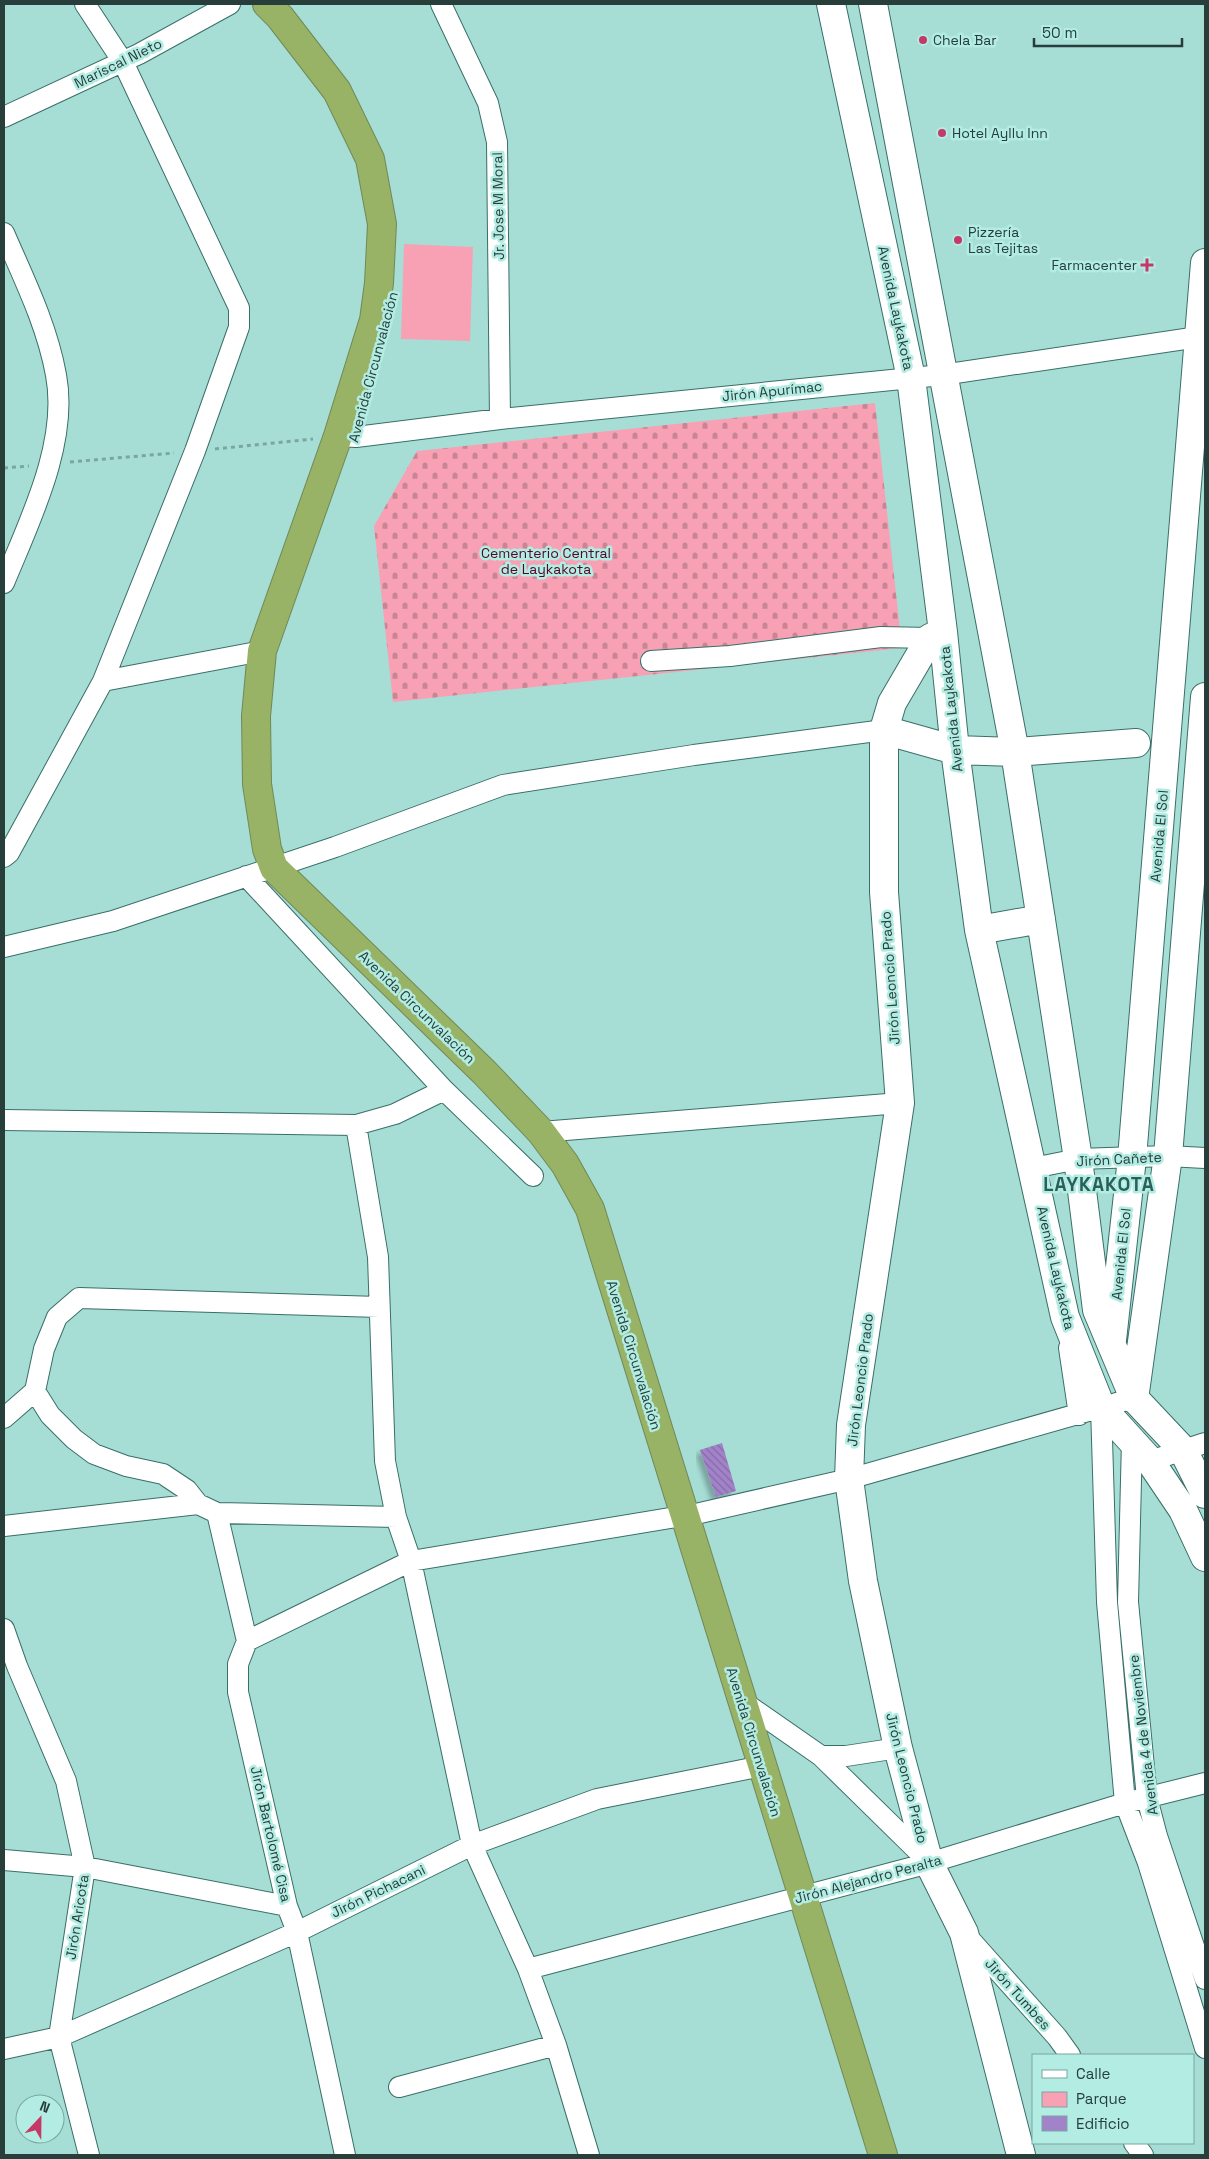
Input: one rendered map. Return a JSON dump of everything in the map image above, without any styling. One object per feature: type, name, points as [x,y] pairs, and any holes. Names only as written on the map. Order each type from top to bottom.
[{"type":"highway","name":"Avenida Circunvalación","points":[[267,4],[337,91],[370,159],[382,224],[379,284],[374,320],[347,437]]},
{"type":"highway","name":"Avenida Circunvalación","points":[[291,4],[351,82],[387,156],[399,231],[394,296],[298,587],[262,651],[256,716],[257,784],[267,850],[274,868],[485,1073],[541,1132],[565,1164],[590,1209],[801,1898],[883,2155]]},
{"type":"street","points":[[4,856],[9,853],[103,681],[195,452],[239,327],[239,308],[122,62],[85,4]]},
{"type":"street","name":"Mariscal Nieto","points":[[4,117],[122,62],[230,4]]},
{"type":"street","name":"Jr. Jose M Moral","points":[[441,4],[488,103],[497,142],[500,419]]},
{"type":"street","name":"Avenida Laykakota","points":[[831,4],[911,378],[937,635],[955,750],[979,930],[1065,1317],[1090,1411]]},
{"type":"street","points":[[873,4],[1015,752],[1078,1159],[1097,1310],[1134,1398],[1194,1447],[1205,1494]]},
{"type":"street","points":[[4,233],[41,317],[57,376],[58,415],[51,464],[4,583]]},
{"type":"street","name":"Avenida El Sol","points":[[1090,1411],[1111,1345],[1132,1158],[1166,741],[1202,336],[1205,263]]},
{"type":"street","name":"Jirón Apurímac","points":[[347,437],[500,419],[942,375],[1202,336]]},
{"type":"street","points":[[652,661],[730,656],[881,637],[937,635]]},
{"type":"street","name":"Jirón Leoncio Prado","points":[[937,635],[892,703],[884,730],[884,892],[900,1103],[852,1424],[849,1479],[862,1581],[898,1748],[929,1863],[964,1933],[1021,2155]]},
{"type":"street","points":[[103,681],[262,651]]},
{"type":"street","points":[[1132,1440],[1134,1398],[1168,1156],[1204,744],[1205,697]]},
{"type":"street","points":[[4,947],[113,922],[274,868],[503,785],[694,755],[884,730],[955,750],[1015,752],[1136,743],[1152,733],[1166,741],[1204,744]]},
{"type":"street","points":[[246,876],[444,1090],[533,1176]]},
{"type":"street","points":[[979,930],[1041,920]]},
{"type":"street","points":[[4,1120],[356,1125],[395,1114],[444,1090]]},
{"type":"street","points":[[541,1132],[900,1103]]},
{"type":"street","points":[[356,1125],[378,1257],[385,1461],[396,1517],[410,1561],[472,1845],[528,1969],[556,2045],[589,2155]]},
{"type":"street","name":"Jirón Cañete","points":[[1033,1168],[1078,1159],[1168,1156],[1205,1158]]},
{"type":"street","points":[[4,1418],[35,1390],[44,1348],[57,1317],[80,1298],[379,1307]]},
{"type":"street","points":[[35,1390],[50,1415],[74,1439],[94,1454],[126,1466],[163,1474],[187,1490],[198,1504],[217,1513],[396,1517]]},
{"type":"street","points":[[217,1513],[247,1641],[410,1561],[684,1515],[849,1479],[1134,1398]]},
{"type":"street","points":[[1090,1411],[1132,1440],[1150,1461],[1182,1510],[1205,1557]]},
{"type":"street","points":[[1090,1411],[1125,1803],[1148,1863],[1205,2048]]},
{"type":"street","name":"Avenida 4 de Noviembre","points":[[1132,1440],[1128,1602],[1147,1798],[1157,1836],[1205,1979]]},
{"type":"street","points":[[1150,1461],[1194,1447]]},
{"type":"street","points":[[4,1526],[198,1504]]},
{"type":"street","points":[[1107,1602],[1128,1602]]},
{"type":"street","name":"Jirón Aricota","points":[[4,1629],[10,1668],[66,1781],[85,1867],[59,2036],[89,2155]]},
{"type":"street","name":"Jirón Bartolomé Cisa","points":[[247,1641],[238,1664],[238,1692],[287,1906],[297,1932],[345,2155]]},
{"type":"street","points":[[742,1701],[820,1756],[929,1863]]},
{"type":"street","points":[[820,1756],[846,1756],[898,1748]]},
{"type":"street","name":"Jirón Pichacani","points":[[4,2049],[59,2036],[297,1932],[472,1845],[597,1799],[762,1766]]},
{"type":"street","name":"Jirón Alejandro Peralta","points":[[528,1969],[929,1863],[1125,1803],[1205,1783]]},
{"type":"street","points":[[4,1860],[85,1867],[287,1906]]},
{"type":"street","name":"Jirón Tumbes","points":[[964,1933],[1057,2037],[1069,2054]]},
{"type":"street","points":[[399,2087],[556,2045]]},
{"type":"street","points":[[1135,2144],[1142,2155]]},
{"type":"path","points":[[4,468],[347,437]]},
{"type":"green space","points":[[404,244],[473,247],[470,341],[401,339]]},
{"type":"green space","name":"Cementerio Central de Laykakota","points":[[875,403],[902,648],[393,702],[374,526],[417,451]]},
{"type":"building","points":[[722,1443],[736,1491],[716,1497],[700,1450]]},
{"type":"place","name":"Chela Bar","points":[[923,40]]},
{"type":"place","name":"Hotel Ayllu Inn","points":[[942,133]]},
{"type":"place","name":"Pizzería Las Tejitas","points":[[958,240]]},
{"type":"place","name":"Farmacenter","points":[[1147,265]]},
{"type":"district","name":"LAYKAKOTA","points":[[1099,1184]]}]
